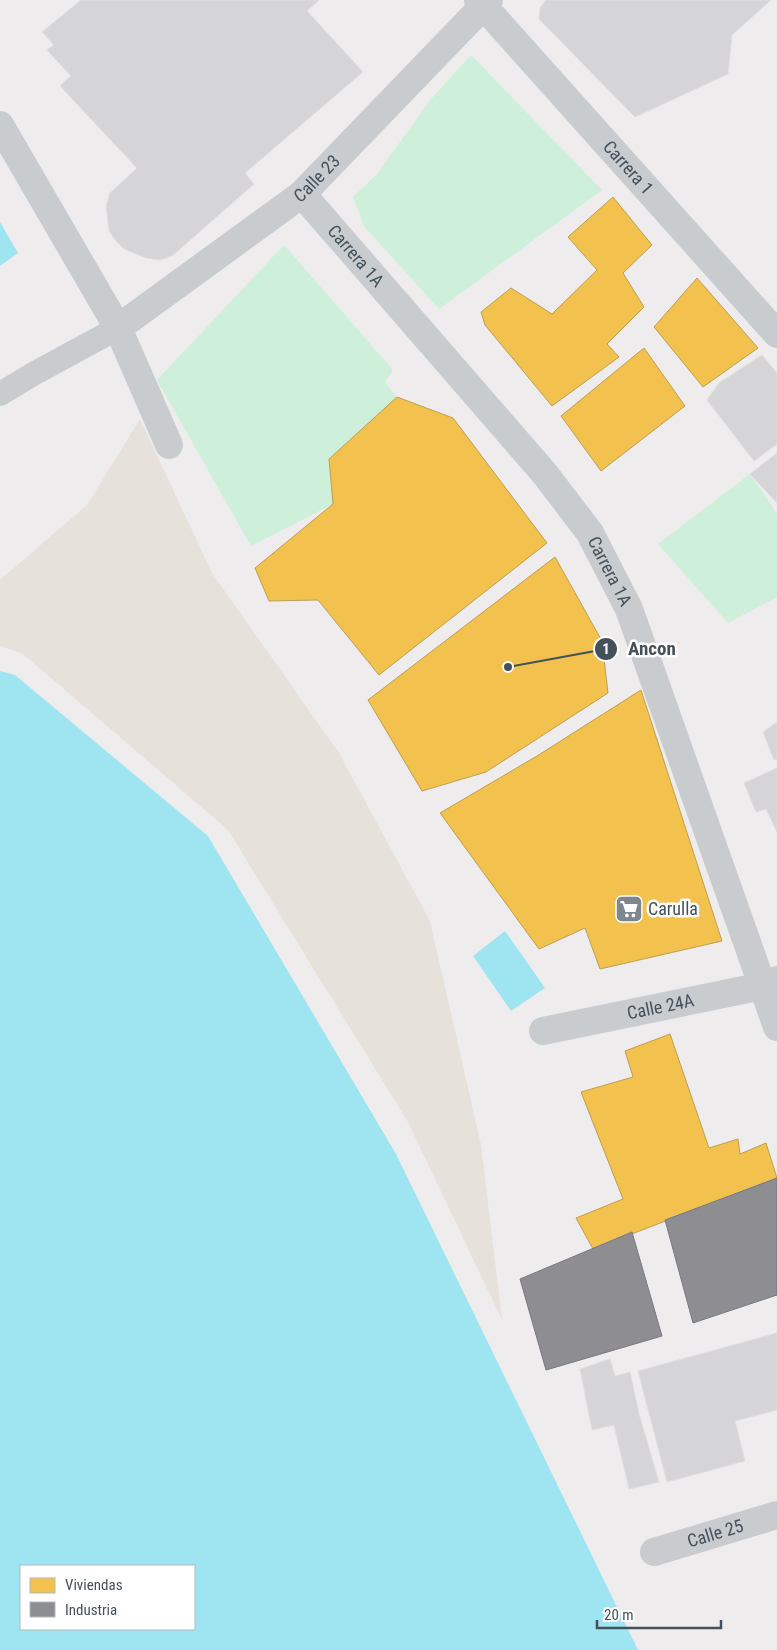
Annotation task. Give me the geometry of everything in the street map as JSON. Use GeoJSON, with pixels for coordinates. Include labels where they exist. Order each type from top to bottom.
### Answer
{"type":"FeatureCollection","features":[{"type":"Feature","properties":{"kind":"street","name":"Calle 23"},"geometry":{"type":"LineString","coordinates":[[118,328],[302,194],[484,2]]}},
{"type":"Feature","properties":{"kind":"street","name":"Carrera 1"},"geometry":{"type":"LineString","coordinates":[[484,2],[777,334]]}},
{"type":"Feature","properties":{"kind":"street"},"geometry":{"type":"LineString","coordinates":[[0,125],[118,328],[169,445]]}},
{"type":"Feature","properties":{"kind":"street","name":"Carrera 1A"},"geometry":{"type":"LineString","coordinates":[[302,194],[545,474],[590,533],[629,609],[770,983],[777,1027]]}},
{"type":"Feature","properties":{"kind":"street","name":"Calle 24A"},"geometry":{"type":"LineString","coordinates":[[543,1031],[770,983]]}},
{"type":"Feature","properties":{"kind":"street","name":"Calle 25"},"geometry":{"type":"LineString","coordinates":[[654,1552],[777,1515]]}},
{"type":"Feature","properties":{"kind":"lane"},"geometry":{"type":"LineString","coordinates":[[0,394],[118,328]]}},
{"type":"Feature","properties":{"kind":"green space"},"geometry":{"type":"Polygon","coordinates":[[[471,55],[602,190],[439,309],[364,226],[353,197],[377,174],[431,99],[471,55]]]}},
{"type":"Feature","properties":{"kind":"green space"},"geometry":{"type":"Polygon","coordinates":[[[284,245],[393,370],[385,382],[397,397],[333,504],[251,546],[157,380],[284,245]]]}},
{"type":"Feature","properties":{"kind":"green space"},"geometry":{"type":"Polygon","coordinates":[[[750,474],[777,514],[777,597],[728,623],[658,544],[750,474]]]}},
{"type":"Feature","properties":{"kind":"sand"},"geometry":{"type":"Polygon","coordinates":[[[140,419],[212,573],[339,753],[430,921],[481,1145],[502,1320],[408,1122],[228,830],[23,654],[0,646],[0,580],[87,505],[140,419]]]}},
{"type":"Feature","properties":{"kind":"water"},"geometry":{"type":"Polygon","coordinates":[[[0,222],[18,253],[0,266],[0,222]]]}},
{"type":"Feature","properties":{"kind":"water"},"geometry":{"type":"Polygon","coordinates":[[[0,671],[15,675],[208,836],[396,1154],[638,1650],[0,1650],[0,671]]]}},
{"type":"Feature","properties":{"kind":"water"},"geometry":{"type":"Polygon","coordinates":[[[505,931],[545,988],[511,1011],[473,956],[505,931]]]}},
{"type":"Feature","properties":{"kind":"building: Viviendas"},"geometry":{"type":"Polygon","coordinates":[[[613,197],[652,245],[623,273],[644,307],[607,344],[619,357],[552,406],[485,325],[481,312],[511,288],[552,314],[597,270],[568,237],[613,197]]]}},
{"type":"Feature","properties":{"kind":"building: Viviendas"},"geometry":{"type":"Polygon","coordinates":[[[697,278],[758,348],[703,387],[654,327],[697,278]]]}},
{"type":"Feature","properties":{"kind":"building: Viviendas"},"geometry":{"type":"Polygon","coordinates":[[[644,348],[685,406],[601,471],[561,416],[644,348]]]}},
{"type":"Feature","properties":{"kind":"building: Viviendas"},"geometry":{"type":"Polygon","coordinates":[[[397,397],[453,418],[547,543],[379,675],[318,600],[269,601],[255,568],[333,504],[329,459],[397,397]]]}},
{"type":"Feature","properties":{"kind":"building: Viviendas"},"geometry":{"type":"Polygon","coordinates":[[[555,557],[602,641],[608,693],[486,772],[422,791],[368,700],[555,557]]]}},
{"type":"Feature","properties":{"kind":"building: Viviendas"},"geometry":{"type":"Polygon","coordinates":[[[641,690],[722,941],[600,969],[585,928],[539,949],[440,813],[537,756],[641,690]]]}},
{"type":"Feature","properties":{"kind":"building: Viviendas"},"geometry":{"type":"Polygon","coordinates":[[[670,1034],[709,1148],[738,1139],[740,1154],[766,1143],[777,1178],[593,1249],[576,1218],[623,1199],[581,1092],[633,1077],[625,1051],[670,1034]]]}},
{"type":"Feature","properties":{"kind":"building: Industria"},"geometry":{"type":"Polygon","coordinates":[[[777,1178],[777,1295],[693,1323],[665,1220],[777,1178]]]}},
{"type":"Feature","properties":{"kind":"building: Industria"},"geometry":{"type":"Polygon","coordinates":[[[632,1232],[662,1336],[546,1370],[520,1279],[632,1232]]]}},
{"type":"Feature","properties":{"kind":"building: Otros"},"geometry":{"type":"Polygon","coordinates":[[[81,0],[319,0],[307,11],[363,72],[245,173],[254,184],[172,256],[160,260],[146,258],[124,249],[116,241],[109,231],[106,206],[110,193],[137,168],[60,86],[71,76],[47,50],[54,45],[42,32],[81,0]]]}},
{"type":"Feature","properties":{"kind":"building: Otros"},"geometry":{"type":"Polygon","coordinates":[[[546,0],[771,0],[732,35],[728,74],[635,117],[539,19],[540,8],[546,0]]]}},
{"type":"Feature","properties":{"kind":"building: Otros"},"geometry":{"type":"Polygon","coordinates":[[[762,355],[777,373],[777,444],[754,461],[707,400],[719,383],[762,355]]]}},
{"type":"Feature","properties":{"kind":"building: Otros"},"geometry":{"type":"Polygon","coordinates":[[[777,453],[777,503],[750,474],[777,453]]]}},
{"type":"Feature","properties":{"kind":"building: Otros"},"geometry":{"type":"Polygon","coordinates":[[[777,722],[777,759],[774,760],[763,732],[777,722]]]}},
{"type":"Feature","properties":{"kind":"building: Otros"},"geometry":{"type":"Polygon","coordinates":[[[777,768],[777,832],[766,809],[756,812],[744,783],[777,768]]]}},
{"type":"Feature","properties":{"kind":"building: Otros"},"geometry":{"type":"Polygon","coordinates":[[[777,1333],[777,1410],[735,1421],[745,1461],[667,1482],[638,1371],[777,1333]]]}},
{"type":"Feature","properties":{"kind":"building: Otros"},"geometry":{"type":"Polygon","coordinates":[[[610,1359],[615,1376],[630,1372],[639,1414],[659,1482],[629,1489],[614,1425],[592,1430],[580,1369],[610,1359]]]}},
{"type":"Feature","properties":{"kind":"place","name":"Ancon"},"geometry":{"type":"Point","coordinates":[508,667]}},
{"type":"Feature","properties":{"kind":"place","name":"Carulla"},"geometry":{"type":"Point","coordinates":[629,909]}}]}
